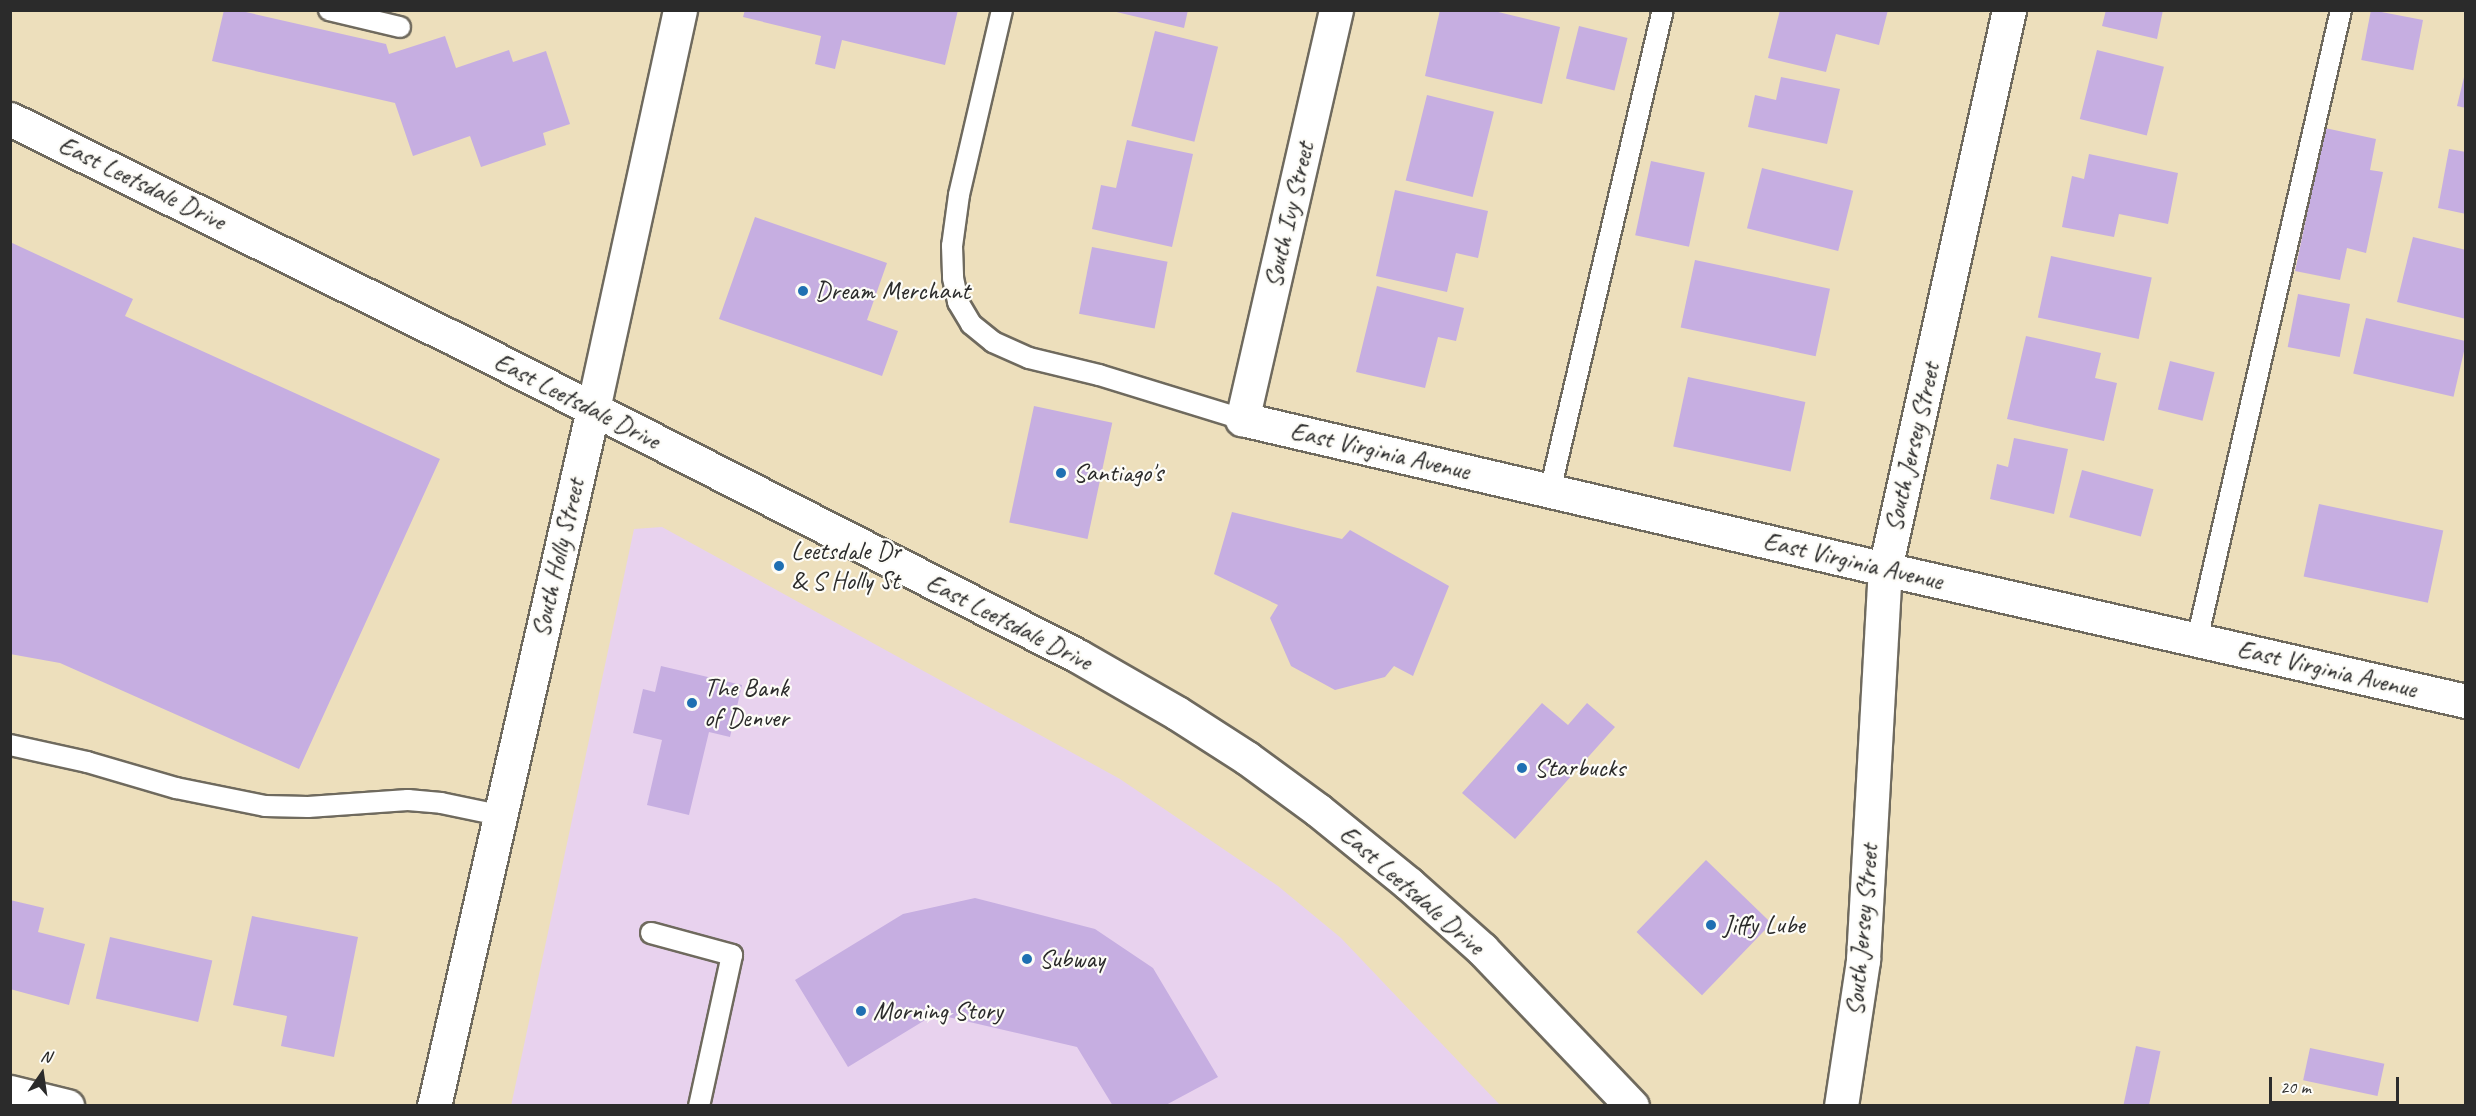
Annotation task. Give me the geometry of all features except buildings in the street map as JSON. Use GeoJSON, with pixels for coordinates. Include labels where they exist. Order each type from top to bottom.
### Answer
{"type":"FeatureCollection","features":[{"type":"Feature","properties":{"kind":"main road","name":"South Holly Street"},"geometry":{"type":"LineString","coordinates":[[434,1106],[593,409],[680,10]]}},
{"type":"Feature","properties":{"kind":"main road","name":"South Ivy Street"},"geometry":{"type":"LineString","coordinates":[[1242,419],[1336,10]]}},
{"type":"Feature","properties":{"kind":"main road","name":"South Jersey Street"},"geometry":{"type":"LineString","coordinates":[[1841,1106],[1863,960],[1885,569],[2009,10]]}},
{"type":"Feature","properties":{"kind":"main road","name":"East Leetsdale Drive"},"geometry":{"type":"LineString","coordinates":[[10,119],[260,241],[593,409],[1078,656],[1158,701],[1247,758],[1318,810],[1462,930],[1632,1106]]}},
{"type":"Feature","properties":{"kind":"main road","name":"East Virginia Avenue"},"geometry":{"type":"LineString","coordinates":[[1242,419],[1885,569],[2466,701]]}},
{"type":"Feature","properties":{"kind":"main road"},"geometry":{"type":"LineString","coordinates":[[10,1092],[68,1106]]}},
{"type":"Feature","properties":{"kind":"lane"},"geometry":{"type":"LineString","coordinates":[[330,10],[400,27]]}},
{"type":"Feature","properties":{"kind":"lane"},"geometry":{"type":"LineString","coordinates":[[1002,10],[959,195],[952,246],[953,278],[958,302],[971,324],[993,342],[1029,358],[1099,375],[1242,419]]}},
{"type":"Feature","properties":{"kind":"lane"},"geometry":{"type":"LineString","coordinates":[[1550,491],[1663,10]]}},
{"type":"Feature","properties":{"kind":"lane"},"geometry":{"type":"LineString","coordinates":[[2197,640],[2341,10]]}},
{"type":"Feature","properties":{"kind":"lane"},"geometry":{"type":"LineString","coordinates":[[10,745],[87,762],[176,788],[266,806],[308,807],[408,800],[441,803],[499,815]]}},
{"type":"Feature","properties":{"kind":"lane"},"geometry":{"type":"LineString","coordinates":[[651,933],[732,955],[699,1106]]}},
{"type":"Feature","properties":{"kind":"shaded area"},"geometry":{"type":"Polygon","coordinates":[[[662,527],[1120,779],[1278,886],[1341,938],[1500,1105],[511,1106],[634,529],[662,527]]]}},
{"type":"Feature","properties":{"kind":"place","name":"Dream Merchant"},"geometry":{"type":"Point","coordinates":[803,291]}},
{"type":"Feature","properties":{"kind":"place","name":"Santiago's"},"geometry":{"type":"Point","coordinates":[1061,473]}},
{"type":"Feature","properties":{"kind":"place","name":"Leetsdale Dr & S Holly St"},"geometry":{"type":"Point","coordinates":[779,566]}},
{"type":"Feature","properties":{"kind":"place","name":"The Bank of Denver"},"geometry":{"type":"Point","coordinates":[692,703]}},
{"type":"Feature","properties":{"kind":"place","name":"Starbucks"},"geometry":{"type":"Point","coordinates":[1522,768]}},
{"type":"Feature","properties":{"kind":"place","name":"Jiffy Lube"},"geometry":{"type":"Point","coordinates":[1711,925]}},
{"type":"Feature","properties":{"kind":"place","name":"Subway"},"geometry":{"type":"Point","coordinates":[1027,959]}},
{"type":"Feature","properties":{"kind":"place","name":"Morning Story"},"geometry":{"type":"Point","coordinates":[861,1011]}}]}
